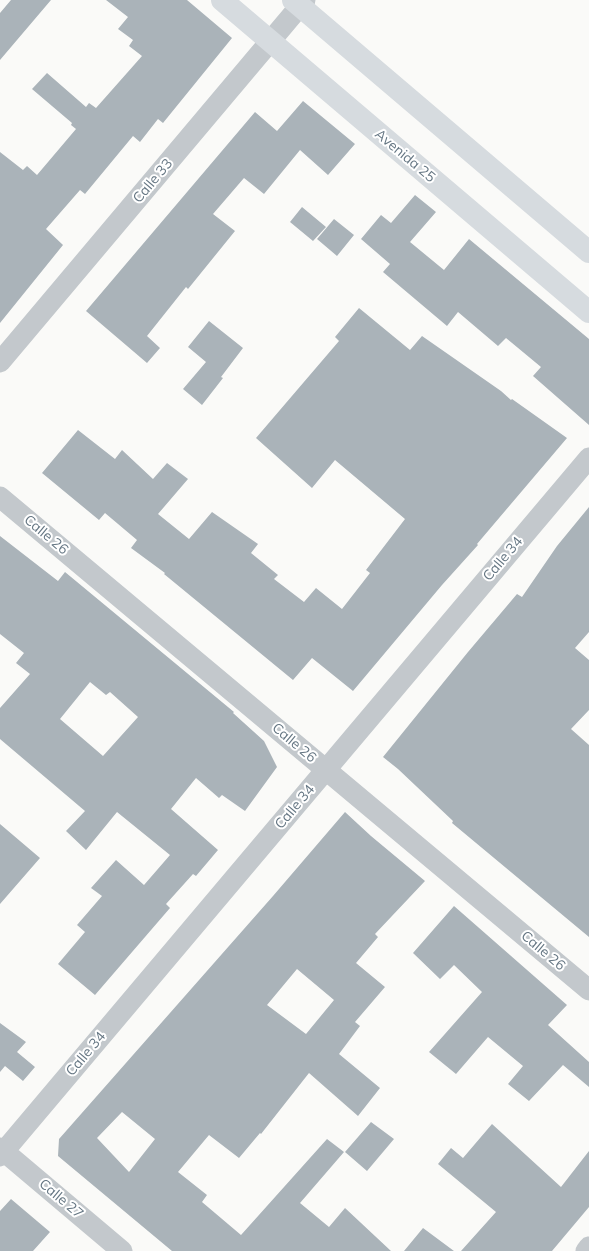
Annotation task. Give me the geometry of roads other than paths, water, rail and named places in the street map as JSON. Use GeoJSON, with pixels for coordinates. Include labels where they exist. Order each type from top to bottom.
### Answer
{"type":"FeatureCollection","features":[{"type":"Feature","properties":{"kind":"main road","name":"Avenida 25"},"geometry":{"type":"LineString","coordinates":[[222,0],[589,312]]}},
{"type":"Feature","properties":{"kind":"main road"},"geometry":{"type":"LineString","coordinates":[[299,2],[589,252]]}},
{"type":"Feature","properties":{"kind":"street","name":"Calle 33"},"geometry":{"type":"LineString","coordinates":[[0,362],[270,41],[299,2]]}},
{"type":"Feature","properties":{"kind":"street","name":"Calle 34"},"geometry":{"type":"LineString","coordinates":[[1,1152],[589,458]]}},
{"type":"Feature","properties":{"kind":"street","name":"Calle 26"},"geometry":{"type":"LineString","coordinates":[[0,497],[589,990]]}},
{"type":"Feature","properties":{"kind":"street","name":"Calle 27"},"geometry":{"type":"LineString","coordinates":[[1,1152],[122,1251]]}},
{"type":"Feature","properties":{"kind":"street"},"geometry":{"type":"LineString","coordinates":[[586,1251],[589,1247]]}}]}
